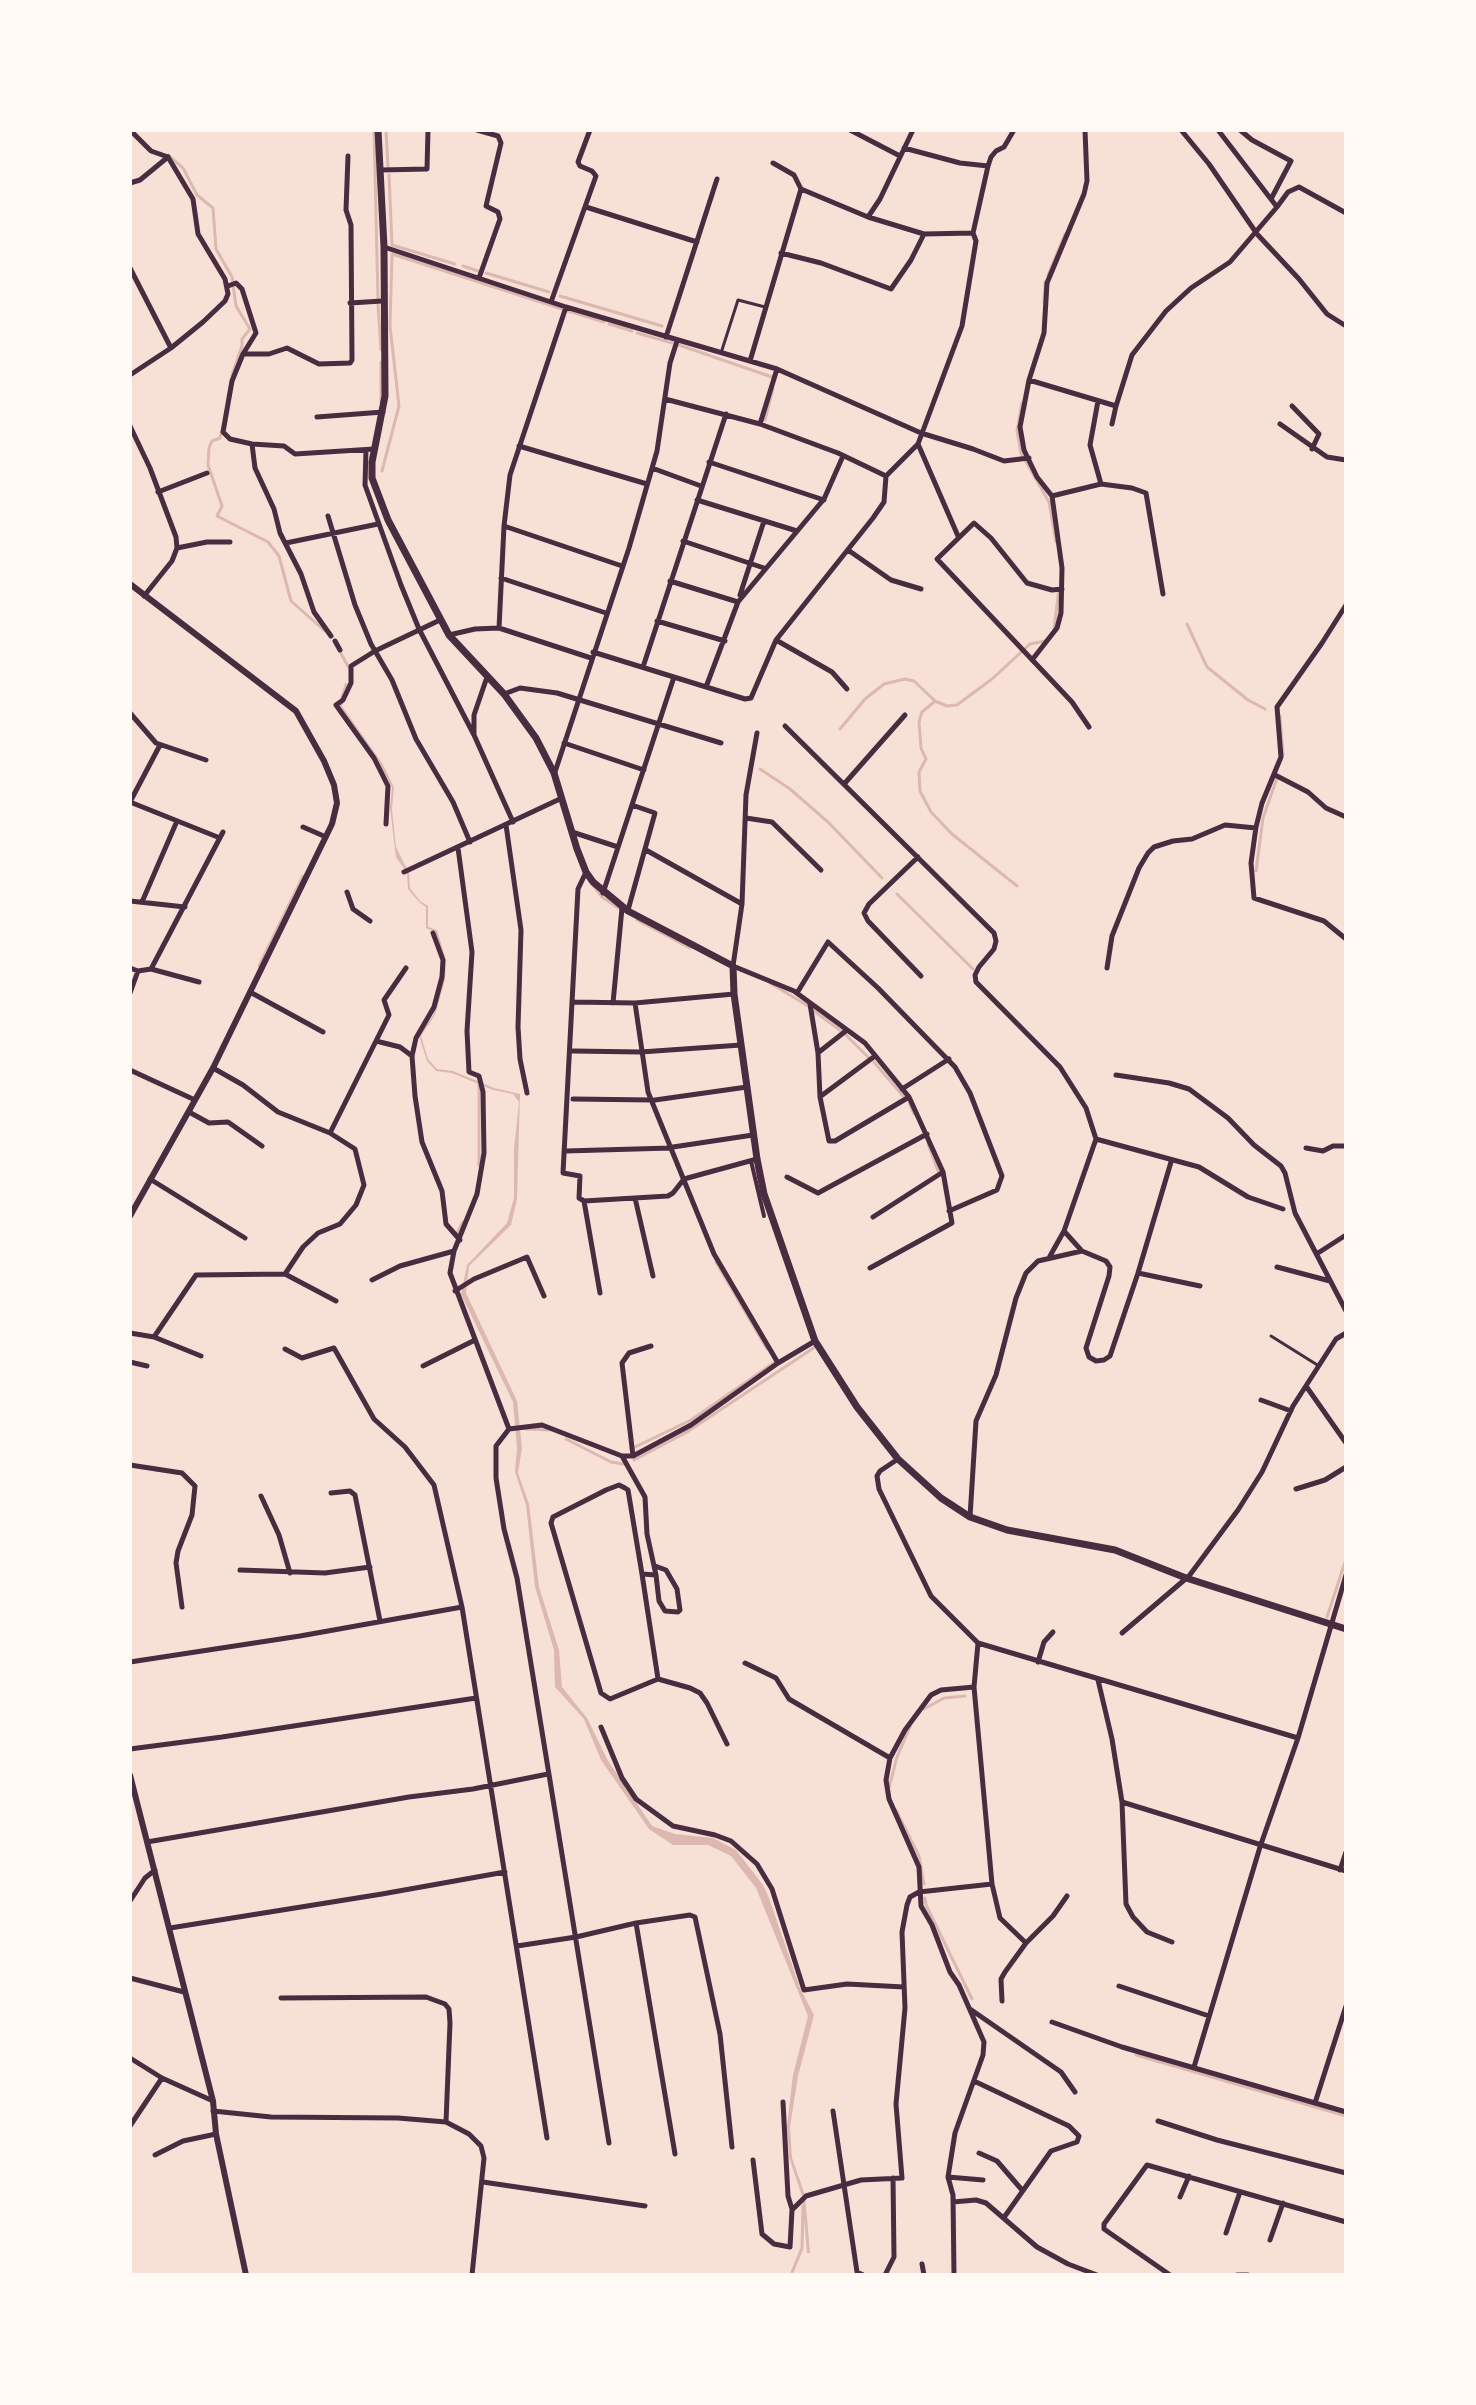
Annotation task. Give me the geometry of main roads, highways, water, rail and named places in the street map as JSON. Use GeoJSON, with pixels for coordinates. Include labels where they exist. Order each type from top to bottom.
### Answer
{"type":"FeatureCollection","features":[{"type":"Feature","properties":{"kind":"main road"},"geometry":{"type":"LineString","coordinates":[[378,130],[384,247],[384,412],[370,449],[371,474],[388,520],[449,635],[504,694],[536,738],[554,773],[586,872],[603,893],[625,910],[733,966],[734,994],[754,1135],[754,1160],[815,1341],[857,1407],[898,1459],[941,1498],[970,1517],[1007,1530],[1115,1550],[1186,1578],[1346,1629]]}},
{"type":"Feature","properties":{"kind":"waterway"},"geometry":{"type":"LineString","coordinates":[[374,130],[378,300]]}},
{"type":"Feature","properties":{"kind":"waterway"},"geometry":{"type":"LineString","coordinates":[[386,130],[388,168]]}},
{"type":"Feature","properties":{"kind":"waterway"},"geometry":{"type":"LineString","coordinates":[[168,155],[183,168],[197,195],[213,208],[216,249],[232,277],[236,306],[250,329],[242,339],[232,375]]}},
{"type":"Feature","properties":{"kind":"waterway"},"geometry":{"type":"LineString","coordinates":[[389,175],[392,245],[455,264]]}},
{"type":"Feature","properties":{"kind":"waterway"},"geometry":{"type":"LineString","coordinates":[[1048,275],[1065,234]]}},
{"type":"Feature","properties":{"kind":"waterway"},"geometry":{"type":"LineString","coordinates":[[382,471],[399,406],[390,326],[392,254],[562,309]]}},
{"type":"Feature","properties":{"kind":"waterway"},"geometry":{"type":"LineString","coordinates":[[463,266],[478,271]]}},
{"type":"Feature","properties":{"kind":"waterway"},"geometry":{"type":"LineString","coordinates":[[486,273],[549,292]]}},
{"type":"Feature","properties":{"kind":"waterway"},"geometry":{"type":"LineString","coordinates":[[1044,302],[1045,282]]}},
{"type":"Feature","properties":{"kind":"waterway"},"geometry":{"type":"LineString","coordinates":[[560,296],[662,326]]}},
{"type":"Feature","properties":{"kind":"waterway"},"geometry":{"type":"LineString","coordinates":[[378,305],[381,350]]}},
{"type":"Feature","properties":{"kind":"waterway"},"geometry":{"type":"LineString","coordinates":[[568,311],[604,322]]}},
{"type":"Feature","properties":{"kind":"waterway"},"geometry":{"type":"LineString","coordinates":[[609,324],[632,331]]}},
{"type":"Feature","properties":{"kind":"waterway"},"geometry":{"type":"LineString","coordinates":[[637,333],[672,343]]}},
{"type":"Feature","properties":{"kind":"waterway"},"geometry":{"type":"LineString","coordinates":[[679,345],[772,377]]}},
{"type":"Feature","properties":{"kind":"waterway"},"geometry":{"type":"LineString","coordinates":[[381,362],[381,402]]}},
{"type":"Feature","properties":{"kind":"waterway"},"geometry":{"type":"LineString","coordinates":[[765,420],[773,389]]}},
{"type":"Feature","properties":{"kind":"waterway"},"geometry":{"type":"LineString","coordinates":[[1022,403],[1017,431],[1021,453],[1049,502],[1056,542]]}},
{"type":"Feature","properties":{"kind":"waterway"},"geometry":{"type":"LineString","coordinates":[[222,430],[220,438],[212,441],[209,448],[208,465],[222,506],[217,516],[268,542],[279,556],[291,601],[325,631]]}},
{"type":"Feature","properties":{"kind":"waterway"},"geometry":{"type":"LineString","coordinates":[[1054,629],[1059,589]]}},
{"type":"Feature","properties":{"kind":"waterway"},"geometry":{"type":"LineString","coordinates":[[1187,624],[1207,667],[1248,700],[1265,709]]}},
{"type":"Feature","properties":{"kind":"waterway"},"geometry":{"type":"LineString","coordinates":[[840,729],[865,699],[884,684],[905,679],[914,681],[935,701],[947,706],[957,705],[992,679],[1030,644],[1045,641]]}},
{"type":"Feature","properties":{"kind":"waterway"},"geometry":{"type":"LineString","coordinates":[[339,650],[349,668]]}},
{"type":"Feature","properties":{"kind":"waterway"},"geometry":{"type":"LineString","coordinates":[[934,702],[922,712],[919,722],[921,748],[926,759],[919,772],[920,791],[931,812],[952,834],[1017,886]]}},
{"type":"Feature","properties":{"kind":"waterway"},"geometry":{"type":"LineString","coordinates":[[1280,716],[1283,755]]}},
{"type":"Feature","properties":{"kind":"waterway"},"geometry":{"type":"LineString","coordinates":[[760,769],[790,789],[828,822],[882,878]]}},
{"type":"Feature","properties":{"kind":"waterway"},"geometry":{"type":"LineString","coordinates":[[1256,871],[1263,818],[1277,778]]}},
{"type":"Feature","properties":{"kind":"waterway"},"geometry":{"type":"LineString","coordinates":[[259,966],[303,876]]}},
{"type":"Feature","properties":{"kind":"waterway"},"geometry":{"type":"LineString","coordinates":[[593,885],[602,897],[620,909]]}},
{"type":"Feature","properties":{"kind":"waterway"},"geometry":{"type":"LineString","coordinates":[[897,894],[973,969]]}},
{"type":"Feature","properties":{"kind":"waterway"},"geometry":{"type":"LineString","coordinates":[[637,920],[690,948]]}},
{"type":"Feature","properties":{"kind":"waterway"},"geometry":{"type":"LineString","coordinates":[[770,983],[808,1006]]}},
{"type":"Feature","properties":{"kind":"waterway"},"geometry":{"type":"LineString","coordinates":[[814,1011],[841,1031]]}},
{"type":"Feature","properties":{"kind":"waterway"},"geometry":{"type":"LineString","coordinates":[[846,1035],[868,1057]]}},
{"type":"Feature","properties":{"kind":"waterway"},"geometry":{"type":"LineString","coordinates":[[874,1062],[903,1096]]}},
{"type":"Feature","properties":{"kind":"waterway"},"geometry":{"type":"LineString","coordinates":[[479,1082],[479,1165]]}},
{"type":"Feature","properties":{"kind":"waterway"},"geometry":{"type":"LineString","coordinates":[[909,1103],[914,1114]]}},
{"type":"Feature","properties":{"kind":"waterway"},"geometry":{"type":"LineString","coordinates":[[928,1144],[938,1171]]}},
{"type":"Feature","properties":{"kind":"waterway"},"geometry":{"type":"LineString","coordinates":[[457,1233],[463,1222]]}},
{"type":"Feature","properties":{"kind":"waterway"},"geometry":{"type":"LineString","coordinates":[[716,1262],[767,1349]]}},
{"type":"Feature","properties":{"kind":"waterway"},"geometry":{"type":"LineString","coordinates":[[634,1460],[687,1432],[815,1347]]}},
{"type":"Feature","properties":{"kind":"waterway"},"geometry":{"type":"LineString","coordinates":[[635,1447],[691,1420],[775,1362]]}},
{"type":"Feature","properties":{"kind":"waterway"},"geometry":{"type":"LineString","coordinates":[[526,1429],[550,1430]]}},
{"type":"Feature","properties":{"kind":"waterway"},"geometry":{"type":"LineString","coordinates":[[566,1439],[611,1462],[623,1464]]}},
{"type":"Feature","properties":{"kind":"waterway"},"geometry":{"type":"LineString","coordinates":[[1327,1617],[1346,1559]]}},
{"type":"Feature","properties":{"kind":"waterway"},"geometry":{"type":"LineString","coordinates":[[924,1709],[944,1698],[965,1696]]}},
{"type":"Feature","properties":{"kind":"waterway"},"geometry":{"type":"LineString","coordinates":[[889,1788],[897,1757],[910,1727]]}},
{"type":"Feature","properties":{"kind":"waterway"},"geometry":{"type":"LineString","coordinates":[[896,1810],[919,1856],[924,1884]]}},
{"type":"Feature","properties":{"kind":"waterway"},"geometry":{"type":"LineString","coordinates":[[925,1898],[972,1999]]}},
{"type":"Feature","properties":{"kind":"waterway"},"geometry":{"type":"LineString","coordinates":[[1136,2055],[1346,2116]]}},
{"type":"Feature","properties":{"kind":"waterway"},"geometry":{"type":"LineString","coordinates":[[791,2275],[802,2248],[803,2206]]}}]}
